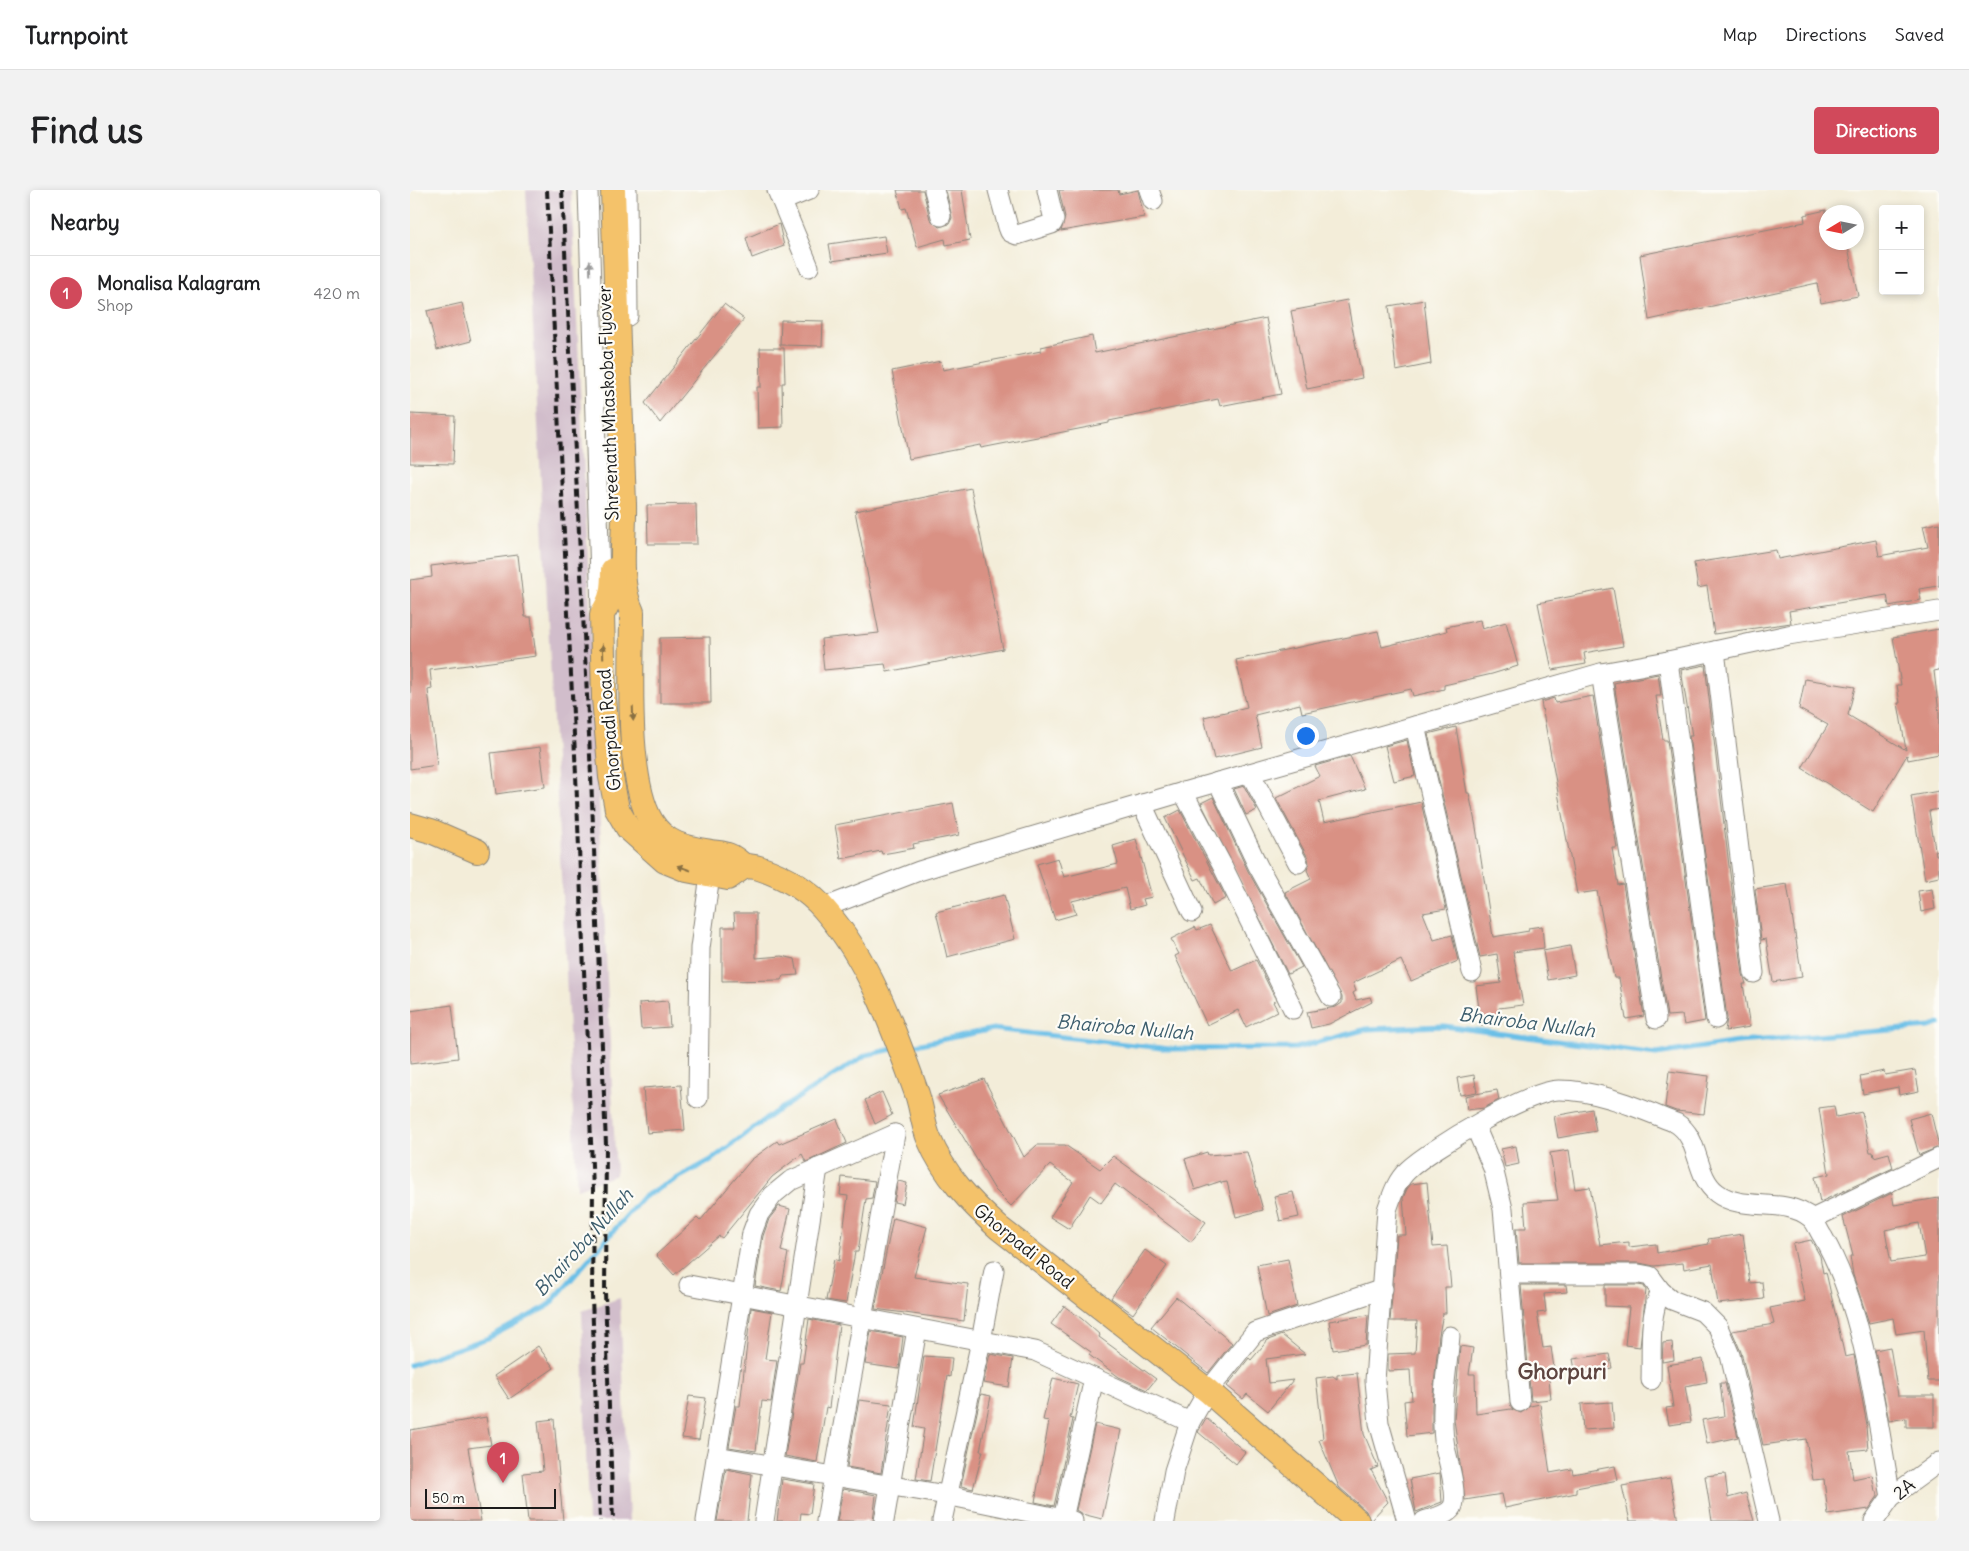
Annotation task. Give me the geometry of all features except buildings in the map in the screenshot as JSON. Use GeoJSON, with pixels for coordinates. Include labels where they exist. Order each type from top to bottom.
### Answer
{"type":"FeatureCollection","features":[{"type":"Feature","properties":{"kind":"main road","name":"Shreenath Mhaskoba Flyover"},"geometry":{"type":"LineString","coordinates":[[602,190],[619,586],[632,612]]}},
{"type":"Feature","properties":{"kind":"main road","name":"Shreenath Mhaskoba Flyover"},"geometry":{"type":"LineString","coordinates":[[602,614],[619,586],[624,499],[613,190]]}},
{"type":"Feature","properties":{"kind":"main road","name":"Ghorpadi Road"},"geometry":{"type":"LineString","coordinates":[[632,612],[634,738],[642,828],[665,860],[687,870],[728,878],[745,866]]}},
{"type":"Feature","properties":{"kind":"main road","name":"Ghorpadi Road"},"geometry":{"type":"LineString","coordinates":[[602,614],[604,698],[611,777],[617,809],[642,828],[681,847],[730,855],[745,866],[757,867],[784,879],[806,892],[823,908],[845,935],[882,1001],[917,1096],[929,1140],[945,1167],[970,1202],[999,1228],[1208,1390],[1358,1521]]}},
{"type":"Feature","properties":{"kind":"main road"},"geometry":{"type":"LineString","coordinates":[[410,825],[431,831],[477,851]]}},
{"type":"Feature","properties":{"kind":"street"},"geometry":{"type":"LineString","coordinates":[[588,190],[602,614]]}},
{"type":"Feature","properties":{"kind":"street"},"geometry":{"type":"LineString","coordinates":[[627,190],[632,612]]}},
{"type":"Feature","properties":{"kind":"street"},"geometry":{"type":"LineString","coordinates":[[809,267],[779,195],[810,190]]}},
{"type":"Feature","properties":{"kind":"street"},"geometry":{"type":"LineString","coordinates":[[934,190],[941,216]]}},
{"type":"Feature","properties":{"kind":"street"},"geometry":{"type":"LineString","coordinates":[[998,190],[1010,232],[1017,235],[1052,224],[1054,220],[1047,190]]}},
{"type":"Feature","properties":{"kind":"street"},"geometry":{"type":"LineString","coordinates":[[823,908],[919,871],[1183,792],[1601,673],[1668,662],[1788,635],[1939,611]]}},
{"type":"Feature","properties":{"kind":"street"},"geometry":{"type":"LineString","coordinates":[[1715,651],[1754,973]]}},
{"type":"Feature","properties":{"kind":"street"},"geometry":{"type":"LineString","coordinates":[[1668,662],[1716,1019]]}},
{"type":"Feature","properties":{"kind":"street"},"geometry":{"type":"LineString","coordinates":[[1601,673],[1656,1019]]}},
{"type":"Feature","properties":{"kind":"street"},"geometry":{"type":"LineString","coordinates":[[1415,726],[1472,972]]}},
{"type":"Feature","properties":{"kind":"street"},"geometry":{"type":"LineString","coordinates":[[1250,774],[1298,863]]}},
{"type":"Feature","properties":{"kind":"street"},"geometry":{"type":"LineString","coordinates":[[1218,782],[1258,866],[1331,998]]}},
{"type":"Feature","properties":{"kind":"street"},"geometry":{"type":"LineString","coordinates":[[1183,792],[1222,865],[1293,1009]]}},
{"type":"Feature","properties":{"kind":"street"},"geometry":{"type":"LineString","coordinates":[[1142,804],[1192,912]]}},
{"type":"Feature","properties":{"kind":"street"},"geometry":{"type":"LineString","coordinates":[[698,1098],[700,948],[710,875]]}},
{"type":"Feature","properties":{"kind":"street"},"geometry":{"type":"LineString","coordinates":[[1407,1521],[1379,1424],[1375,1381],[1383,1289],[1387,1210],[1394,1188],[1408,1170],[1475,1126],[1529,1097],[1557,1090],[1592,1094],[1653,1114],[1685,1128],[1703,1174],[1713,1190],[1726,1200],[1793,1208],[1812,1219],[1833,1256],[1851,1306],[1867,1368],[1891,1497]]}},
{"type":"Feature","properties":{"kind":"street"},"geometry":{"type":"LineString","coordinates":[[1475,1126],[1492,1168],[1503,1209],[1520,1402]]}},
{"type":"Feature","properties":{"kind":"street"},"geometry":{"type":"LineString","coordinates":[[706,1521],[752,1233],[759,1214],[773,1195],[790,1181],[895,1134],[826,1521]]}},
{"type":"Feature","properties":{"kind":"street"},"geometry":{"type":"LineString","coordinates":[[1812,1219],[1939,1158]]}},
{"type":"Feature","properties":{"kind":"street"},"geometry":{"type":"LineString","coordinates":[[764,1521],[818,1168]]}},
{"type":"Feature","properties":{"kind":"street"},"geometry":{"type":"LineString","coordinates":[[942,1521],[946,1495],[981,1341],[994,1270]]}},
{"type":"Feature","properties":{"kind":"street"},"geometry":{"type":"LineString","coordinates":[[1509,1274],[1639,1274],[1650,1276],[1661,1291],[1672,1300],[1703,1312],[1718,1327],[1730,1355],[1769,1521]]}},
{"type":"Feature","properties":{"kind":"street"},"geometry":{"type":"LineString","coordinates":[[689,1286],[1035,1351],[1190,1422]]}},
{"type":"Feature","properties":{"kind":"street"},"geometry":{"type":"LineString","coordinates":[[1165,1521],[1174,1471],[1190,1422],[1208,1390],[1255,1332],[1383,1289]]}},
{"type":"Feature","properties":{"kind":"street"},"geometry":{"type":"LineString","coordinates":[[1651,1380],[1652,1331],[1656,1302],[1661,1291]]}},
{"type":"Feature","properties":{"kind":"street"},"geometry":{"type":"LineString","coordinates":[[884,1521],[917,1329]]}},
{"type":"Feature","properties":{"kind":"street"},"geometry":{"type":"LineString","coordinates":[[1424,1521],[1445,1514],[1452,1507],[1454,1496],[1445,1444],[1443,1409],[1450,1336]]}},
{"type":"Feature","properties":{"kind":"street"},"geometry":{"type":"LineString","coordinates":[[716,1456],[946,1495],[1043,1518],[1068,1520],[1094,1378]]}},
{"type":"Feature","properties":{"kind":"street","name":"2A"},"geometry":{"type":"LineString","coordinates":[[1874,1521],[1891,1497],[1939,1462]]}},
{"type":"Feature","properties":{"kind":"shaded area"},"geometry":{"type":"Polygon","coordinates":[[[526,190],[571,190],[616,1175],[577,1189],[526,190]]]}},
{"type":"Feature","properties":{"kind":"shaded area"},"geometry":{"type":"Polygon","coordinates":[[[620,1298],[629,1521],[588,1521],[582,1311],[620,1298]]]}},
{"type":"Feature","properties":{"kind":"waterway","name":"Bhairoba Nullah"},"geometry":{"type":"LineString","coordinates":[[906,1047],[993,1029],[1170,1049],[1296,1048],[1367,1029],[1444,1026],[1656,1054],[1738,1042],[1930,1027],[1939,1024]]}},
{"type":"Feature","properties":{"kind":"waterway","name":"Bhairoba Nullah"},"geometry":{"type":"LineString","coordinates":[[410,1365],[488,1338],[548,1306],[643,1197],[711,1160],[774,1113],[866,1055],[893,1049]]}},
{"type":"Feature","properties":{"kind":"railway"},"geometry":{"type":"LineString","coordinates":[[547,190],[576,775],[593,1190],[592,1296],[600,1521]]}},
{"type":"Feature","properties":{"kind":"railway"},"geometry":{"type":"LineString","coordinates":[[562,190],[591,776],[606,1145],[605,1292],[613,1521]]}},
{"type":"Feature","properties":{"kind":"place","name":"Monalisa Kalagram"},"geometry":{"type":"Point","coordinates":[503,1483]}},
{"type":"Feature","properties":{"kind":"district","name":"Ghorpuri"},"geometry":{"type":"Point","coordinates":[1562,1371]}}]}
